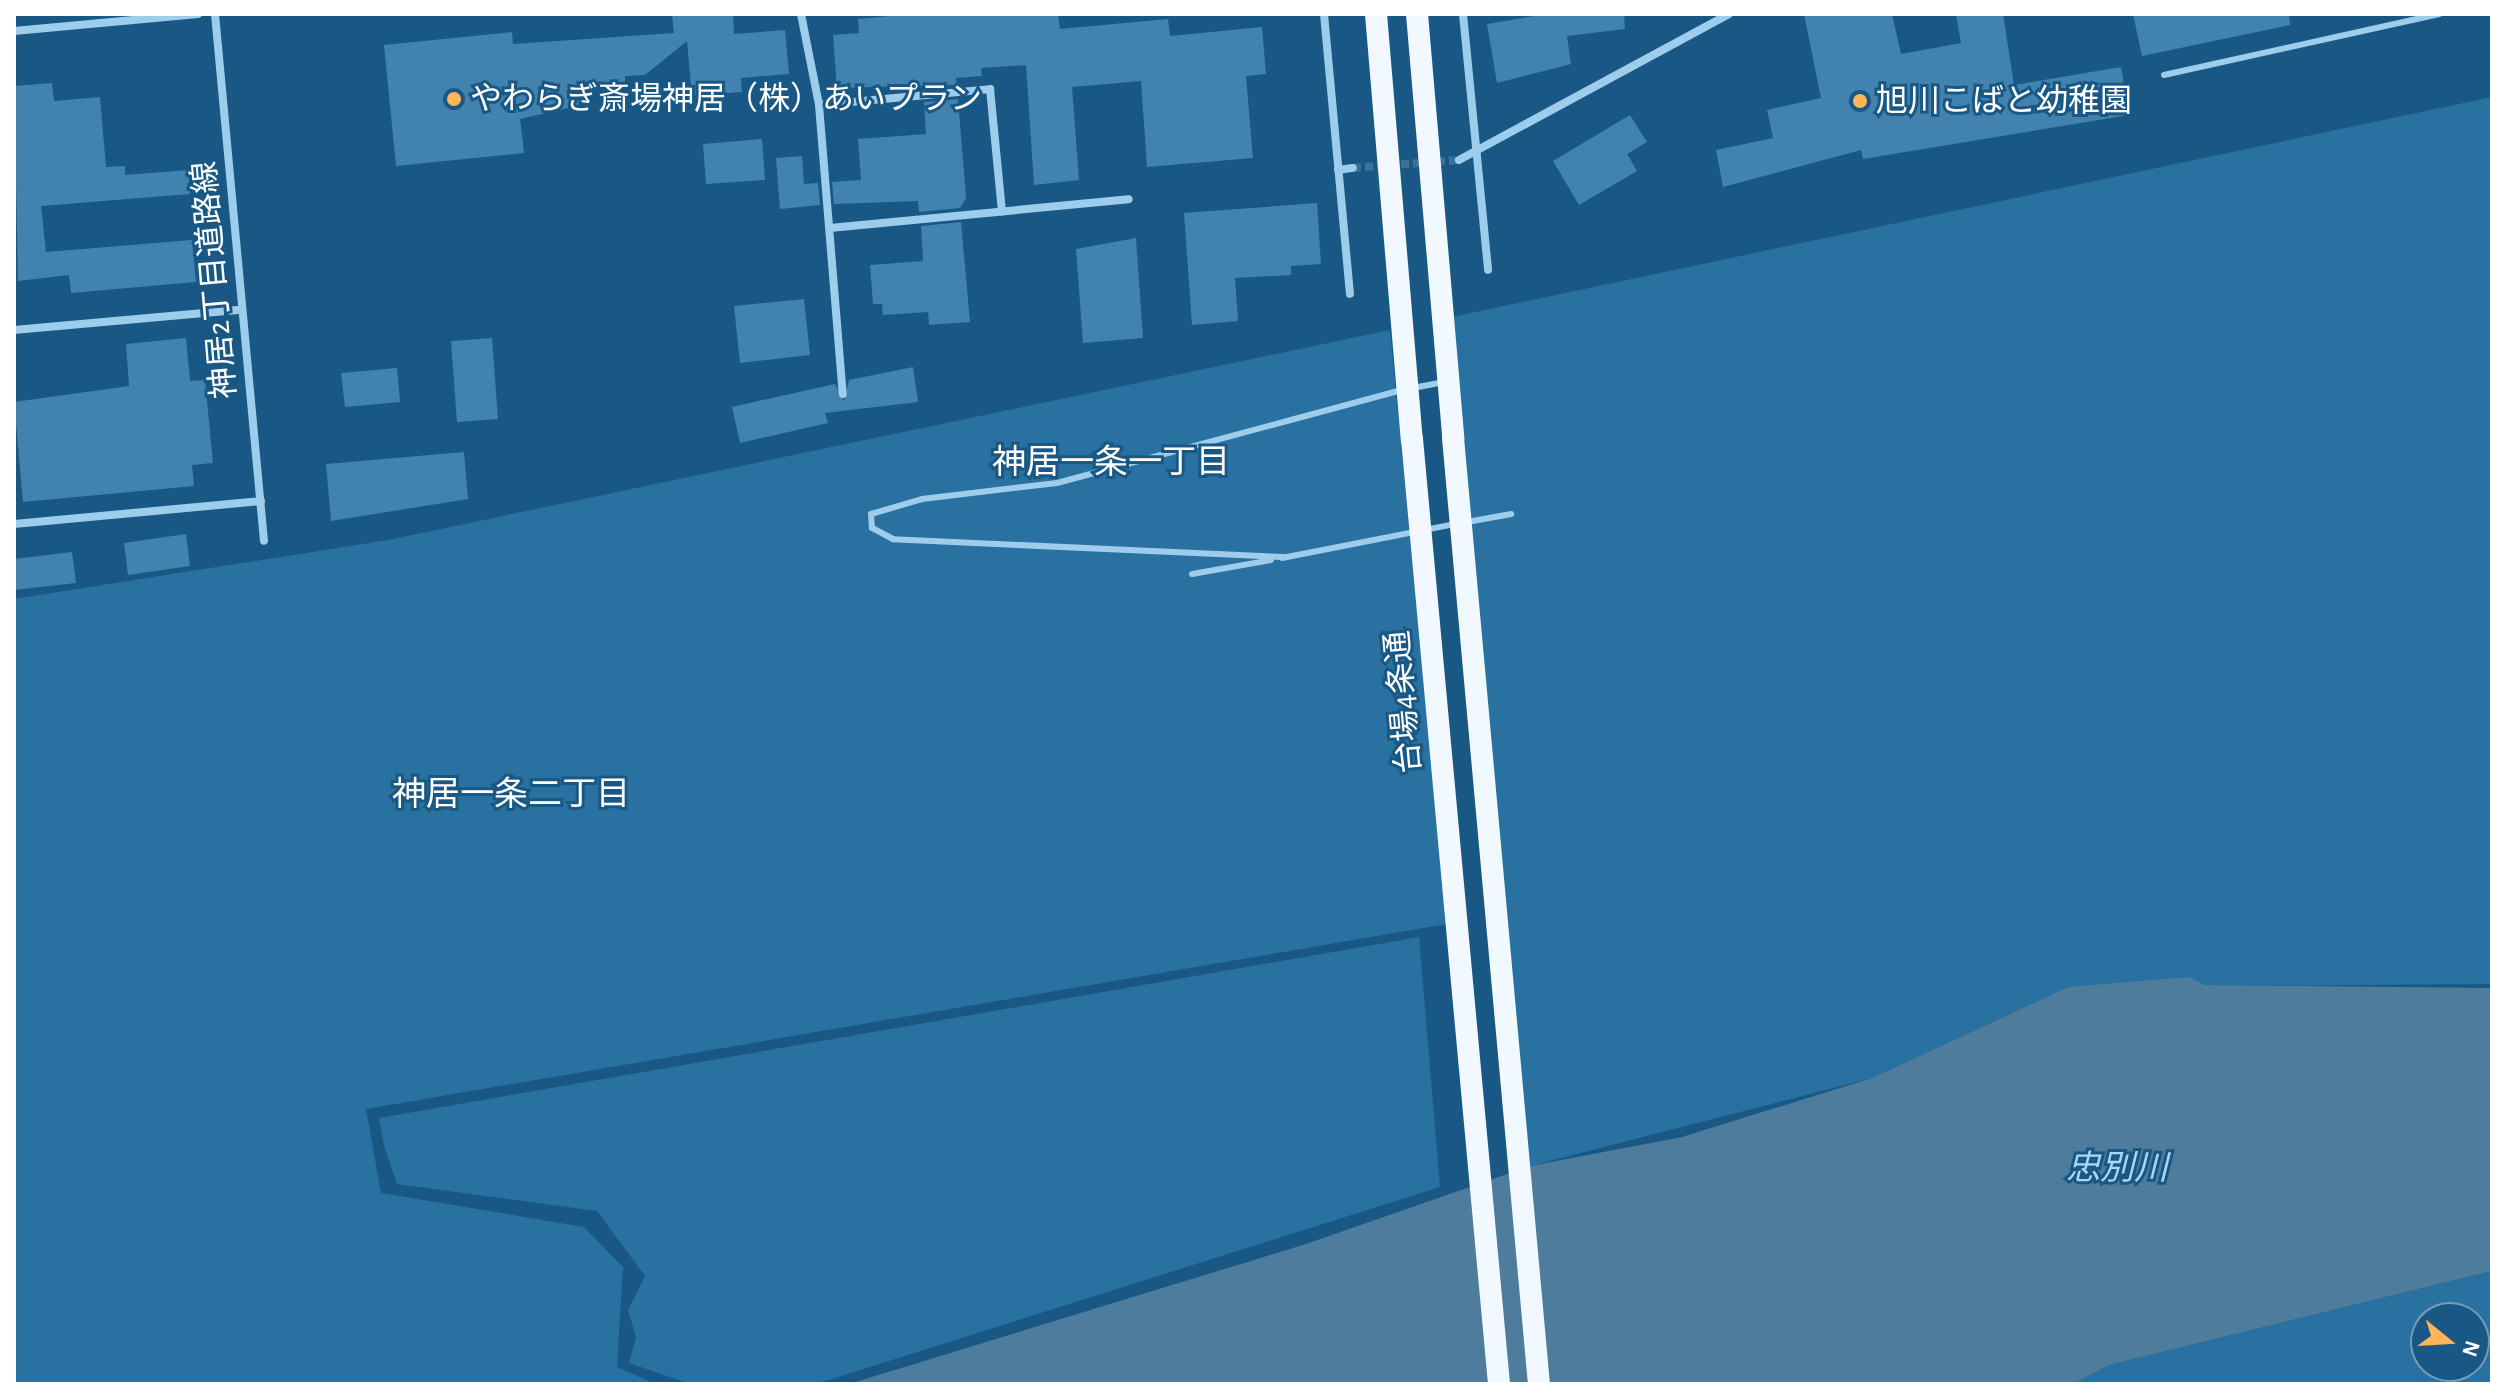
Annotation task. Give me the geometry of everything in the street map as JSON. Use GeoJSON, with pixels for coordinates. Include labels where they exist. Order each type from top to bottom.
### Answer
{"type":"FeatureCollection","features":[{"type":"Feature","properties":{"kind":"highway","name":"台場4条通"},"geometry":{"type":"LineString","coordinates":[[1376,14],[1499,1384]]}},
{"type":"Feature","properties":{"kind":"highway"},"geometry":{"type":"LineString","coordinates":[[1417,14],[1539,1384]]}},
{"type":"Feature","properties":{"kind":"street"},"geometry":{"type":"LineString","coordinates":[[14,31],[198,14]]}},
{"type":"Feature","properties":{"kind":"street","name":"神居2丁目道路線"},"geometry":{"type":"LineString","coordinates":[[215,14],[240,310],[264,541]]}},
{"type":"Feature","properties":{"kind":"street"},"geometry":{"type":"LineString","coordinates":[[801,14],[819,105],[843,394]]}},
{"type":"Feature","properties":{"kind":"street"},"geometry":{"type":"LineString","coordinates":[[1324,14],[1350,294]]}},
{"type":"Feature","properties":{"kind":"street"},"geometry":{"type":"LineString","coordinates":[[1463,14],[1488,270]]}},
{"type":"Feature","properties":{"kind":"street"},"geometry":{"type":"LineString","coordinates":[[1459,160],[1729,14]]}},
{"type":"Feature","properties":{"kind":"street"},"geometry":{"type":"LineString","coordinates":[[819,105],[990,89],[1002,211]]}},
{"type":"Feature","properties":{"kind":"street"},"geometry":{"type":"LineString","coordinates":[[1338,170],[1353,168]]}},
{"type":"Feature","properties":{"kind":"street"},"geometry":{"type":"LineString","coordinates":[[830,228],[1129,199]]}},
{"type":"Feature","properties":{"kind":"street"},"geometry":{"type":"LineString","coordinates":[[14,330],[240,310]]}},
{"type":"Feature","properties":{"kind":"street"},"geometry":{"type":"LineString","coordinates":[[14,524],[261,501]]}},
{"type":"Feature","properties":{"kind":"lane"},"geometry":{"type":"LineString","coordinates":[[2164,75],[2439,14]]}},
{"type":"Feature","properties":{"kind":"lane"},"geometry":{"type":"LineString","coordinates":[[1283,557],[893,539],[872,528],[871,514],[922,499],[1057,483],[1408,388],[1449,381]]}},
{"type":"Feature","properties":{"kind":"lane"},"geometry":{"type":"LineString","coordinates":[[1192,574],[1511,514]]}},
{"type":"Feature","properties":{"kind":"shaded area"},"geometry":{"type":"Polygon","coordinates":[[[2492,97],[2492,984],[2068,987],[1872,1078],[1530,1166],[1452,317],[2492,97]]]}},
{"type":"Feature","properties":{"kind":"shaded area"},"geometry":{"type":"Polygon","coordinates":[[[1390,330],[1447,924],[366,1109],[381,1193],[584,1227],[623,1267],[617,1367],[655,1384],[14,1384],[14,599],[388,540],[1390,330]]]}},
{"type":"Feature","properties":{"kind":"shaded area"},"geometry":{"type":"Polygon","coordinates":[[[1419,937],[1440,1187],[816,1384],[690,1384],[629,1363],[636,1337],[628,1310],[645,1276],[597,1211],[397,1184],[384,1146],[379,1118],[1419,937]]]}},
{"type":"Feature","properties":{"kind":"shaded area"},"geometry":{"type":"Polygon","coordinates":[[[2492,1271],[2492,1384],[2073,1384],[2109,1365],[2492,1271]]]}},
{"type":"Feature","properties":{"kind":"water","name":"忠別川"},"geometry":{"type":"Polygon","coordinates":[[[2189,977],[2204,985],[2492,988],[2492,1271],[2109,1365],[2073,1384],[849,1384],[1306,1244],[1530,1166],[1682,1137],[1872,1078],[2068,987],[2189,977]]]}},
{"type":"Feature","properties":{"kind":"building"},"geometry":{"type":"Polygon","coordinates":[[[733,14],[734,34],[785,30],[789,74],[741,78],[742,92],[692,96],[687,41],[645,75],[625,76],[625,88],[590,90],[591,103],[520,119],[524,153],[396,166],[384,45],[512,32],[513,44],[674,33],[672,15],[733,14]]]}},
{"type":"Feature","properties":{"kind":"building"},"geometry":{"type":"Polygon","coordinates":[[[910,14],[1058,14],[1060,29],[1168,19],[1170,36],[1262,27],[1266,74],[1246,76],[1253,158],[1147,167],[1141,81],[1072,87],[1079,180],[1034,185],[1026,65],[981,68],[982,76],[956,78],[957,85],[837,88],[833,35],[859,33],[858,19],[910,14]]]}},
{"type":"Feature","properties":{"kind":"building"},"geometry":{"type":"Polygon","coordinates":[[[1546,14],[1624,14],[1625,29],[1567,36],[1571,64],[1497,83],[1487,24],[1546,14]]]}},
{"type":"Feature","properties":{"kind":"building"},"geometry":{"type":"Polygon","coordinates":[[[1804,14],[1892,14],[1901,54],[1961,43],[1956,14],[2003,14],[2014,85],[2121,67],[2129,115],[1863,159],[1861,150],[1723,187],[1716,150],[1773,138],[1767,110],[1821,98],[1804,14]]]}},
{"type":"Feature","properties":{"kind":"building"},"geometry":{"type":"Polygon","coordinates":[[[2133,14],[2289,14],[2290,25],[2142,56],[2133,14]]]}},
{"type":"Feature","properties":{"kind":"building"},"geometry":{"type":"Polygon","coordinates":[[[52,83],[54,101],[100,97],[106,167],[125,166],[125,175],[188,170],[190,194],[41,206],[46,252],[192,240],[196,282],[71,293],[69,275],[18,281],[14,86],[52,83]]]}},
{"type":"Feature","properties":{"kind":"building"},"geometry":{"type":"Polygon","coordinates":[[[958,99],[966,198],[960,208],[919,212],[918,201],[834,204],[832,182],[861,180],[858,139],[926,134],[924,102],[958,99]]]}},
{"type":"Feature","properties":{"kind":"building"},"geometry":{"type":"Polygon","coordinates":[[[1630,115],[1647,142],[1627,154],[1637,171],[1579,205],[1553,161],[1630,115]]]}},
{"type":"Feature","properties":{"kind":"building"},"geometry":{"type":"Polygon","coordinates":[[[762,139],[765,180],[706,184],[703,144],[762,139]]]}},
{"type":"Feature","properties":{"kind":"building"},"geometry":{"type":"Polygon","coordinates":[[[802,156],[804,184],[818,183],[820,205],[780,209],[776,158],[802,156]]]}},
{"type":"Feature","properties":{"kind":"building"},"geometry":{"type":"Polygon","coordinates":[[[1317,203],[1321,264],[1291,266],[1291,275],[1235,278],[1238,321],[1192,325],[1184,213],[1317,203]]]}},
{"type":"Feature","properties":{"kind":"building"},"geometry":{"type":"Polygon","coordinates":[[[961,222],[970,322],[929,325],[928,312],[883,315],[882,304],[873,304],[870,265],[923,261],[921,226],[961,222]]]}},
{"type":"Feature","properties":{"kind":"building"},"geometry":{"type":"Polygon","coordinates":[[[1136,238],[1143,338],[1083,343],[1076,249],[1136,238]]]}},
{"type":"Feature","properties":{"kind":"building"},"geometry":{"type":"Polygon","coordinates":[[[804,299],[810,355],[740,363],[734,306],[804,299]]]}},
{"type":"Feature","properties":{"kind":"building"},"geometry":{"type":"Polygon","coordinates":[[[186,338],[190,381],[205,380],[213,463],[192,465],[194,486],[23,502],[14,402],[129,386],[126,344],[186,338]]]}},
{"type":"Feature","properties":{"kind":"building"},"geometry":{"type":"Polygon","coordinates":[[[492,338],[498,419],[457,422],[451,341],[492,338]]]}},
{"type":"Feature","properties":{"kind":"building"},"geometry":{"type":"Polygon","coordinates":[[[913,367],[918,402],[825,413],[828,423],[740,443],[732,407],[835,384],[844,401],[849,380],[913,367]]]}},
{"type":"Feature","properties":{"kind":"building"},"geometry":{"type":"Polygon","coordinates":[[[397,368],[400,402],[345,407],[341,373],[397,368]]]}},
{"type":"Feature","properties":{"kind":"building"},"geometry":{"type":"Polygon","coordinates":[[[464,452],[468,499],[331,521],[326,464],[464,452]]]}},
{"type":"Feature","properties":{"kind":"building"},"geometry":{"type":"Polygon","coordinates":[[[186,534],[190,566],[128,575],[124,543],[186,534]]]}},
{"type":"Feature","properties":{"kind":"building"},"geometry":{"type":"Polygon","coordinates":[[[72,552],[76,583],[14,590],[14,559],[72,552]]]}},
{"type":"Feature","properties":{"kind":"tunnel"},"geometry":{"type":"LineString","coordinates":[[1353,168],[1459,160]]}},
{"type":"Feature","properties":{"kind":"place","name":"やわらぎ斎場神居（株）あいプラン"},"geometry":{"type":"Point","coordinates":[454,99]}},
{"type":"Feature","properties":{"kind":"place","name":"旭川こばと幼稚園"},"geometry":{"type":"Point","coordinates":[1860,101]}},
{"type":"Feature","properties":{"kind":"district","name":"神居一条一丁目"},"geometry":{"type":"Point","coordinates":[1111,464]}},
{"type":"Feature","properties":{"kind":"district","name":"神居一条二丁目"},"geometry":{"type":"Point","coordinates":[511,796]}}]}
